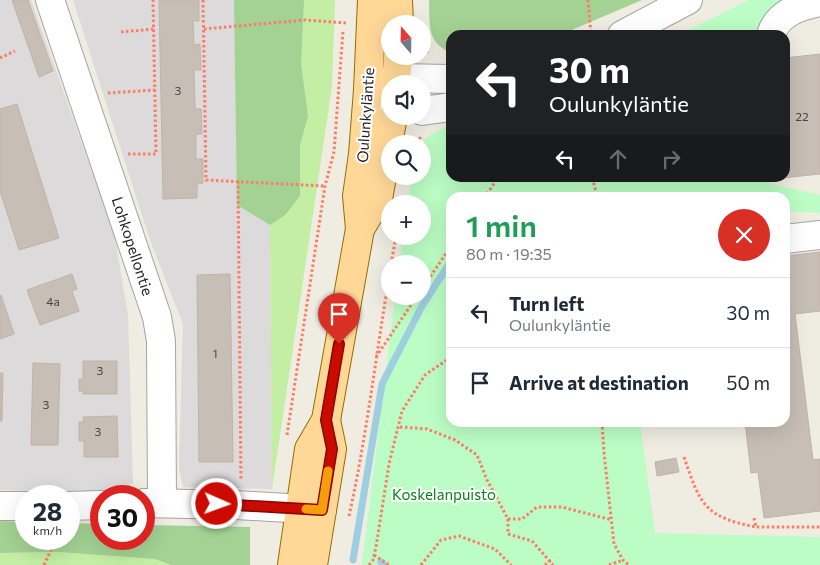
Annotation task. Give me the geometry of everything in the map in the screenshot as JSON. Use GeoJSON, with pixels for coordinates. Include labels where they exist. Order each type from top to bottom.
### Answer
{"type":"FeatureCollection","features":[{"type":"Feature","properties":{"kind":"main road","name":"Oulunkyläntie"},"geometry":{"type":"LineString","coordinates":[[292,565],[332,449],[326,420],[360,229],[357,196],[363,154],[368,90],[372,0]]}},
{"type":"Feature","properties":{"kind":"main road"},"geometry":{"type":"LineString","coordinates":[[398,0],[399,15]]}},
{"type":"Feature","properties":{"kind":"main road","name":"Oulunkyläntie"},"geometry":{"type":"LineString","coordinates":[[360,229],[378,199],[391,125]]}},
{"type":"Feature","properties":{"kind":"main road","name":"Oulunkyläntie"},"geometry":{"type":"LineString","coordinates":[[311,509],[313,565]]}},
{"type":"Feature","properties":{"kind":"street","name":"Lohkopellontie"},"geometry":{"type":"LineString","coordinates":[[50,0],[157,317],[161,341],[154,485]]}},
{"type":"Feature","properties":{"kind":"street"},"geometry":{"type":"LineString","coordinates":[[631,30],[688,0]]}},
{"type":"Feature","properties":{"kind":"street"},"geometry":{"type":"LineString","coordinates":[[772,30],[774,24],[782,16],[820,2]]}},
{"type":"Feature","properties":{"kind":"street"},"geometry":{"type":"LineString","coordinates":[[381,101],[368,90],[397,73],[446,78]]}},
{"type":"Feature","properties":{"kind":"street"},"geometry":{"type":"LineString","coordinates":[[431,110],[446,108]]}},
{"type":"Feature","properties":{"kind":"street"},"geometry":{"type":"LineString","coordinates":[[790,238],[820,235]]}},
{"type":"Feature","properties":{"kind":"street"},"geometry":{"type":"LineString","coordinates":[[155,503],[311,509]]}},
{"type":"Feature","properties":{"kind":"street"},"geometry":{"type":"LineString","coordinates":[[0,506],[15,506]]}},
{"type":"Feature","properties":{"kind":"path"},"geometry":{"type":"LineString","coordinates":[[127,154],[156,154],[153,0]]}},
{"type":"Feature","properties":{"kind":"path"},"geometry":{"type":"LineString","coordinates":[[203,0],[206,180],[325,186]]}},
{"type":"Feature","properties":{"kind":"path"},"geometry":{"type":"LineString","coordinates":[[588,0],[591,30]]}},
{"type":"Feature","properties":{"kind":"path"},"geometry":{"type":"LineString","coordinates":[[285,444],[325,186],[334,152],[344,15]]}},
{"type":"Feature","properties":{"kind":"path"},"geometry":{"type":"LineString","coordinates":[[204,29],[305,20],[344,22]]}},
{"type":"Feature","properties":{"kind":"path"},"geometry":{"type":"LineString","coordinates":[[121,32],[154,29]]}},
{"type":"Feature","properties":{"kind":"path"},"geometry":{"type":"LineString","coordinates":[[0,58],[15,51]]}},
{"type":"Feature","properties":{"kind":"path"},"geometry":{"type":"LineString","coordinates":[[107,93],[155,90]]}},
{"type":"Feature","properties":{"kind":"path"},"geometry":{"type":"LineString","coordinates":[[238,181],[241,491]]}},
{"type":"Feature","properties":{"kind":"path"},"geometry":{"type":"LineString","coordinates":[[431,276],[446,253]]}},
{"type":"Feature","properties":{"kind":"path"},"geometry":{"type":"LineString","coordinates":[[348,517],[359,470],[384,305]]}},
{"type":"Feature","properties":{"kind":"path"},"geometry":{"type":"LineString","coordinates":[[375,360],[412,305]]}},
{"type":"Feature","properties":{"kind":"path"},"geometry":{"type":"LineString","coordinates":[[369,565],[374,555],[389,464],[400,427],[402,411],[425,375],[446,360]]}},
{"type":"Feature","properties":{"kind":"path"},"geometry":{"type":"LineString","coordinates":[[400,427],[427,429],[455,440],[477,455],[490,487],[508,519],[508,534],[532,541],[551,560],[553,565]]}},
{"type":"Feature","properties":{"kind":"path"},"geometry":{"type":"LineString","coordinates":[[602,427],[614,544],[623,560],[630,565]]}},
{"type":"Feature","properties":{"kind":"path"},"geometry":{"type":"LineString","coordinates":[[684,457],[697,495],[714,513],[730,522],[756,527],[820,527]]}},
{"type":"Feature","properties":{"kind":"path"},"geometry":{"type":"LineString","coordinates":[[508,519],[522,519],[537,507],[562,507],[612,520]]}},
{"type":"Feature","properties":{"kind":"path"},"geometry":{"type":"LineString","coordinates":[[754,518],[756,527]]}},
{"type":"Feature","properties":{"kind":"path"},"geometry":{"type":"LineString","coordinates":[[421,565],[441,540],[459,536],[495,549],[511,565]]}},
{"type":"Feature","properties":{"kind":"path"},"geometry":{"type":"LineString","coordinates":[[44,565],[51,550]]}},
{"type":"Feature","properties":{"kind":"path"},"geometry":{"type":"LineString","coordinates":[[374,555],[390,565]]}},
{"type":"Feature","properties":{"kind":"path"},"geometry":{"type":"LineString","coordinates":[[544,565],[551,560]]}},
{"type":"Feature","properties":{"kind":"path"},"geometry":{"type":"LineString","coordinates":[[609,565],[623,560]]}},
{"type":"Feature","properties":{"kind":"path"},"geometry":{"type":"LineString","coordinates":[[619,565],[623,560]]}},
{"type":"Feature","properties":{"kind":"shaded area"},"geometry":{"type":"Polygon","coordinates":[[[0,0],[31,0],[114,234],[128,314],[133,483],[129,485],[90,485],[90,492],[80,492],[80,485],[15,485],[15,490],[0,490],[0,0]]]}},
{"type":"Feature","properties":{"kind":"shaded area"},"geometry":{"type":"Polygon","coordinates":[[[73,0],[234,0],[237,205],[270,225],[272,489],[183,487],[179,468],[183,324],[150,240],[73,0]]]}},
{"type":"Feature","properties":{"kind":"green space"},"geometry":{"type":"Polygon","coordinates":[[[234,0],[335,0],[332,87],[272,489],[270,225],[237,205],[234,0]]]}},
{"type":"Feature","properties":{"kind":"green space"},"geometry":{"type":"Polygon","coordinates":[[[234,0],[304,0],[301,64],[308,116],[300,145],[300,196],[285,215],[270,225],[237,205],[234,0]]]}},
{"type":"Feature","properties":{"kind":"green space"},"geometry":{"type":"Polygon","coordinates":[[[429,0],[642,0],[572,30],[446,30],[446,50],[433,38],[429,0]]]}},
{"type":"Feature","properties":{"kind":"green space"},"geometry":{"type":"Polygon","coordinates":[[[749,0],[793,0],[767,30],[688,30],[749,0]]]}},
{"type":"Feature","properties":{"kind":"green space","name":"Koskelanpuisto"},"geometry":{"type":"Polygon","coordinates":[[[446,128],[446,182],[769,182],[820,195],[820,213],[790,211],[790,192],[446,192],[446,427],[641,427],[655,533],[820,537],[820,565],[362,565],[394,305],[431,305],[431,255],[400,255],[402,245],[431,245],[431,195],[409,195],[411,185],[431,185],[431,135],[446,128]]]}},
{"type":"Feature","properties":{"kind":"green space"},"geometry":{"type":"Polygon","coordinates":[[[0,521],[15,522],[15,550],[80,550],[80,523],[90,524],[90,550],[155,550],[155,525],[250,527],[250,565],[171,565],[155,559],[57,552],[0,553],[0,521]]]}},
{"type":"Feature","properties":{"kind":"green space"},"geometry":{"type":"Polygon","coordinates":[[[57,552],[155,559],[171,565],[0,565],[0,553],[57,552]]]}},
{"type":"Feature","properties":{"kind":"building"},"geometry":{"type":"Polygon","coordinates":[[[12,0],[28,0],[53,71],[39,77],[12,0]]]}},
{"type":"Feature","properties":{"kind":"building"},"geometry":{"type":"Polygon","coordinates":[[[159,0],[199,0],[199,21],[193,21],[194,45],[200,44],[201,70],[194,70],[195,109],[201,109],[202,134],[196,134],[196,159],[203,159],[203,183],[197,184],[197,198],[163,199],[159,0]]]}},
{"type":"Feature","properties":{"kind":"building"},"geometry":{"type":"Polygon","coordinates":[[[820,54],[820,174],[790,177],[790,57],[820,54]]]}},
{"type":"Feature","properties":{"kind":"building"},"geometry":{"type":"Polygon","coordinates":[[[17,104],[59,238],[19,250],[0,191],[0,109],[17,104]]]}},
{"type":"Feature","properties":{"kind":"building"},"geometry":{"type":"Polygon","coordinates":[[[820,252],[820,311],[795,314],[813,460],[820,459],[820,511],[764,518],[758,472],[751,473],[746,427],[790,427],[790,255],[820,252]]]}},
{"type":"Feature","properties":{"kind":"building"},"geometry":{"type":"Polygon","coordinates":[[[72,274],[77,289],[72,291],[79,311],[40,325],[27,290],[72,274]]]}},
{"type":"Feature","properties":{"kind":"building"},"geometry":{"type":"Polygon","coordinates":[[[230,274],[233,462],[199,462],[197,275],[230,274]]]}},
{"type":"Feature","properties":{"kind":"building"},"geometry":{"type":"Polygon","coordinates":[[[0,296],[14,334],[0,339],[0,296]]]}},
{"type":"Feature","properties":{"kind":"building"},"geometry":{"type":"Polygon","coordinates":[[[83,361],[117,361],[117,394],[83,394],[83,391],[79,391],[79,379],[83,379],[83,361]]]}},
{"type":"Feature","properties":{"kind":"building"},"geometry":{"type":"Polygon","coordinates":[[[33,363],[60,364],[58,445],[31,445],[33,363]]]}},
{"type":"Feature","properties":{"kind":"building"},"geometry":{"type":"Polygon","coordinates":[[[0,373],[3,373],[2,421],[0,421],[0,373]]]}},
{"type":"Feature","properties":{"kind":"building"},"geometry":{"type":"Polygon","coordinates":[[[117,416],[118,457],[84,457],[84,441],[79,441],[79,422],[84,422],[83,417],[117,416]]]}},
{"type":"Feature","properties":{"kind":"building"},"geometry":{"type":"Polygon","coordinates":[[[676,458],[679,472],[657,476],[655,462],[676,458]]]}},
{"type":"Feature","properties":{"kind":"waterway"},"geometry":{"type":"LineString","coordinates":[[353,560],[382,384],[422,306],[446,269]]}},
{"type":"Feature","properties":{"kind":"waterway"},"geometry":{"type":"LineString","coordinates":[[381,562],[384,565]]}},
{"type":"Feature","properties":{"kind":"slow traffic"},"geometry":{"type":"LineString","coordinates":[[306,509],[322,510],[328,471]]}},
{"type":"Feature","properties":{"kind":"route"},"geometry":{"type":"LineString","coordinates":[[217,504],[322,510],[332,449],[326,420],[339,344]]}}]}
